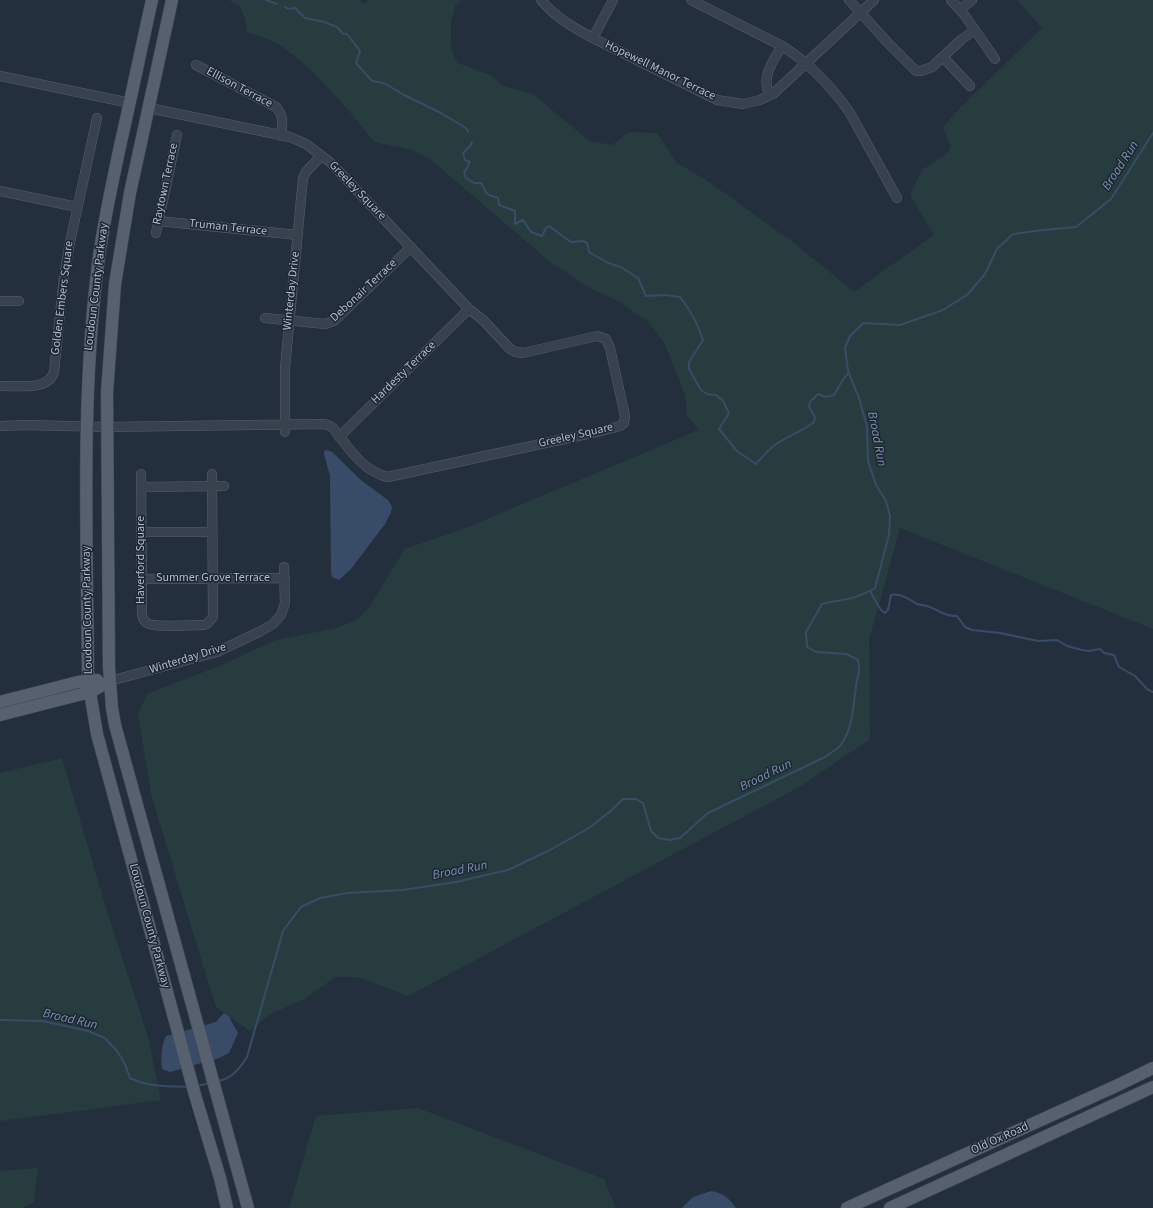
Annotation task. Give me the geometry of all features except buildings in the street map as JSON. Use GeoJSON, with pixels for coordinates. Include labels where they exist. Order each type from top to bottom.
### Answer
{"type":"FeatureCollection","features":[{"type":"Feature","properties":{"kind":"main road","name":"Loudoun County Parkway"},"geometry":{"type":"LineString","coordinates":[[152,0],[110,190],[98,262],[89,355],[86,426],[89,686],[97,734],[227,1208]]}},
{"type":"Feature","properties":{"kind":"main road","name":"Loudoun County Parkway"},"geometry":{"type":"LineString","coordinates":[[172,0],[129,203],[115,284],[108,369],[107,427],[108,639],[110,681],[115,725],[248,1208]]}},
{"type":"Feature","properties":{"kind":"main road"},"geometry":{"type":"LineString","coordinates":[[0,702],[110,681]]}},
{"type":"Feature","properties":{"kind":"main road"},"geometry":{"type":"LineString","coordinates":[[0,715],[89,686]]}},
{"type":"Feature","properties":{"kind":"main road","name":"Old Ox Road"},"geometry":{"type":"LineString","coordinates":[[847,1208],[1153,1068]]}},
{"type":"Feature","properties":{"kind":"main road","name":"Old Ox Road"},"geometry":{"type":"LineString","coordinates":[[890,1208],[1153,1087]]}},
{"type":"Feature","properties":{"kind":"street","name":"Hopewell Manor Terrace"},"geometry":{"type":"LineString","coordinates":[[541,0],[562,20],[593,38],[717,100],[743,104],[770,96],[874,0]]}},
{"type":"Feature","properties":{"kind":"street"},"geometry":{"type":"LineString","coordinates":[[593,38],[613,0]]}},
{"type":"Feature","properties":{"kind":"street"},"geometry":{"type":"LineString","coordinates":[[691,0],[782,46],[806,63],[850,112],[897,198]]}},
{"type":"Feature","properties":{"kind":"street"},"geometry":{"type":"LineString","coordinates":[[849,0],[862,12],[890,45],[916,70],[921,72],[932,67],[962,39],[975,30]]}},
{"type":"Feature","properties":{"kind":"street"},"geometry":{"type":"LineString","coordinates":[[951,0],[975,30],[995,59]]}},
{"type":"Feature","properties":{"kind":"street"},"geometry":{"type":"LineString","coordinates":[[960,10],[972,0]]}},
{"type":"Feature","properties":{"kind":"street"},"geometry":{"type":"LineString","coordinates":[[770,96],[766,86],[766,76],[782,46]]}},
{"type":"Feature","properties":{"kind":"street"},"geometry":{"type":"LineString","coordinates":[[943,57],[970,86]]}},
{"type":"Feature","properties":{"kind":"street","name":"Ellison Terrace"},"geometry":{"type":"LineString","coordinates":[[196,65],[276,108],[280,112],[282,118],[281,136]]}},
{"type":"Feature","properties":{"kind":"street"},"geometry":{"type":"LineString","coordinates":[[0,76],[130,103]]}},
{"type":"Feature","properties":{"kind":"street","name":"Greeley Square"},"geometry":{"type":"LineString","coordinates":[[0,426],[285,428],[323,424],[333,428],[355,457],[362,463],[381,476],[388,477],[601,431],[620,426],[624,423],[625,416],[610,348],[606,339],[597,336],[523,353],[510,349],[484,320],[469,309],[332,163],[298,140],[149,108]]}},
{"type":"Feature","properties":{"kind":"street","name":"Golden Embers Square"},"geometry":{"type":"LineString","coordinates":[[0,386],[38,386],[47,382],[53,376],[64,276],[77,207],[97,118]]}},
{"type":"Feature","properties":{"kind":"street","name":"Raytown Terrace"},"geometry":{"type":"LineString","coordinates":[[156,233],[177,135]]}},
{"type":"Feature","properties":{"kind":"street","name":"Winterday Drive"},"geometry":{"type":"LineString","coordinates":[[285,428],[285,368],[303,178],[306,172],[321,156]]}},
{"type":"Feature","properties":{"kind":"street"},"geometry":{"type":"LineString","coordinates":[[0,191],[77,207]]}},
{"type":"Feature","properties":{"kind":"street","name":"Truman Terrace"},"geometry":{"type":"LineString","coordinates":[[158,221],[298,235]]}},
{"type":"Feature","properties":{"kind":"street","name":"Debonair Terrace"},"geometry":{"type":"LineString","coordinates":[[265,318],[324,324],[334,321],[411,247]]}},
{"type":"Feature","properties":{"kind":"street"},"geometry":{"type":"LineString","coordinates":[[0,301],[19,301]]}},
{"type":"Feature","properties":{"kind":"street","name":"Hardesty Terrace"},"geometry":{"type":"LineString","coordinates":[[340,437],[469,309]]}},
{"type":"Feature","properties":{"kind":"street","name":"Haverford Square"},"geometry":{"type":"LineString","coordinates":[[141,474],[142,615],[143,620],[148,624],[156,626],[204,625],[211,620],[213,614],[212,474]]}},
{"type":"Feature","properties":{"kind":"street"},"geometry":{"type":"LineString","coordinates":[[141,487],[224,486]]}},
{"type":"Feature","properties":{"kind":"street"},"geometry":{"type":"LineString","coordinates":[[141,532],[212,532]]}},
{"type":"Feature","properties":{"kind":"street","name":"Winterday Drive"},"geometry":{"type":"LineString","coordinates":[[110,681],[217,652],[273,624],[281,615],[285,603],[284,567]]}},
{"type":"Feature","properties":{"kind":"street","name":"Summer Grove Terrace"},"geometry":{"type":"LineString","coordinates":[[142,579],[284,578]]}},
{"type":"Feature","properties":{"kind":"green space"},"geometry":{"type":"Polygon","coordinates":[[[229,0],[358,0],[365,4],[368,0],[461,0],[455,6],[451,22],[451,44],[453,54],[458,63],[492,76],[503,86],[533,94],[589,141],[612,145],[629,132],[657,133],[677,163],[706,180],[794,243],[854,292],[934,235],[910,195],[922,170],[947,154],[951,147],[943,127],[960,108],[1042,28],[1017,0],[1153,0],[1153,629],[900,528],[869,640],[870,739],[801,786],[408,996],[358,977],[335,977],[305,999],[270,1014],[250,1031],[216,1007],[186,910],[151,794],[138,714],[147,694],[222,665],[273,641],[337,628],[356,620],[368,609],[405,549],[463,529],[699,430],[687,416],[685,395],[665,344],[647,321],[620,302],[588,287],[548,260],[430,159],[410,149],[378,143],[373,140],[328,87],[303,63],[276,43],[247,32],[245,19],[240,6],[229,0]]]}},
{"type":"Feature","properties":{"kind":"green space"},"geometry":{"type":"Polygon","coordinates":[[[62,758],[105,905],[148,1037],[161,1100],[0,1121],[0,773],[62,758]]]}},
{"type":"Feature","properties":{"kind":"green space"},"geometry":{"type":"Polygon","coordinates":[[[418,1108],[604,1179],[616,1208],[289,1208],[316,1116],[418,1108]]]}},
{"type":"Feature","properties":{"kind":"green space"},"geometry":{"type":"Polygon","coordinates":[[[38,1168],[34,1202],[22,1208],[0,1208],[0,1171],[38,1168]]]}},
{"type":"Feature","properties":{"kind":"water"},"geometry":{"type":"Polygon","coordinates":[[[326,450],[332,452],[362,481],[388,500],[392,507],[385,524],[351,569],[339,580],[332,577],[331,572],[330,476],[324,454],[324,451],[326,450]]]}},
{"type":"Feature","properties":{"kind":"water"},"geometry":{"type":"Polygon","coordinates":[[[224,1013],[230,1017],[231,1022],[238,1033],[229,1053],[219,1058],[170,1072],[162,1069],[162,1052],[166,1036],[216,1022],[224,1013]]]}},
{"type":"Feature","properties":{"kind":"water"},"geometry":{"type":"Polygon","coordinates":[[[711,1191],[725,1196],[736,1208],[682,1208],[693,1197],[711,1191]]]}},
{"type":"Feature","properties":{"kind":"waterway"},"geometry":{"type":"LineString","coordinates":[[266,0],[277,4]]}},
{"type":"Feature","properties":{"kind":"waterway"},"geometry":{"type":"LineString","coordinates":[[285,7],[288,9],[295,8],[305,18],[324,22],[337,27],[343,34],[347,34],[360,51],[356,63],[372,81],[384,83],[404,95],[439,112],[466,128],[468,132]]}},
{"type":"Feature","properties":{"kind":"waterway","name":"Broad Run"},"geometry":{"type":"LineString","coordinates":[[218,1081],[232,1075],[247,1057],[283,931],[301,907],[320,898],[347,893],[403,890],[456,882],[508,870],[550,850],[589,828],[612,810],[623,799],[636,799],[643,803],[651,831],[658,838],[670,840],[680,838],[708,813],[827,756],[839,747],[844,741],[852,718],[859,671],[858,660],[847,654],[816,652],[807,647],[806,632],[822,604],[849,599],[875,588],[889,535],[890,516],[886,501],[876,485],[868,461],[867,427],[859,398],[848,371],[845,348],[850,336],[863,323],[900,325],[943,310],[968,294],[985,274],[997,249],[1013,234],[1076,227],[1111,199],[1153,133]]}},
{"type":"Feature","properties":{"kind":"waterway"},"geometry":{"type":"LineString","coordinates":[[472,142],[463,153],[465,160],[470,162],[464,173],[466,178],[474,183],[481,183],[487,194],[498,198],[499,205],[515,211],[515,224],[523,220],[531,232],[542,236],[546,228],[549,226],[571,242],[583,241],[587,243],[589,252],[608,263],[621,267],[638,278],[646,296],[665,295],[680,297],[694,318],[703,340],[689,362],[689,369],[701,390],[707,394],[716,395],[723,401],[729,413],[719,429],[737,451],[756,464],[776,444],[814,422],[815,417],[809,407],[810,402],[818,394],[826,397],[834,395],[844,378],[849,373]]}},
{"type":"Feature","properties":{"kind":"waterway"},"geometry":{"type":"LineString","coordinates":[[870,591],[881,610],[885,613],[888,610],[891,595],[898,595],[917,604],[927,606],[945,614],[957,616],[965,627],[972,630],[1000,633],[1038,641],[1057,640],[1067,646],[1082,650],[1089,651],[1100,649],[1104,653],[1114,655],[1119,667],[1135,676],[1147,689],[1153,692]]}},
{"type":"Feature","properties":{"kind":"waterway","name":"Broad Run"},"geometry":{"type":"LineString","coordinates":[[0,1020],[43,1021],[88,1031],[105,1038],[117,1051],[125,1064],[130,1078],[151,1085],[188,1087]]}},
{"type":"Feature","properties":{"kind":"waterway","name":"Broad Run"},"geometry":{"type":"LineString","coordinates":[[197,1086],[210,1083]]}}]}
